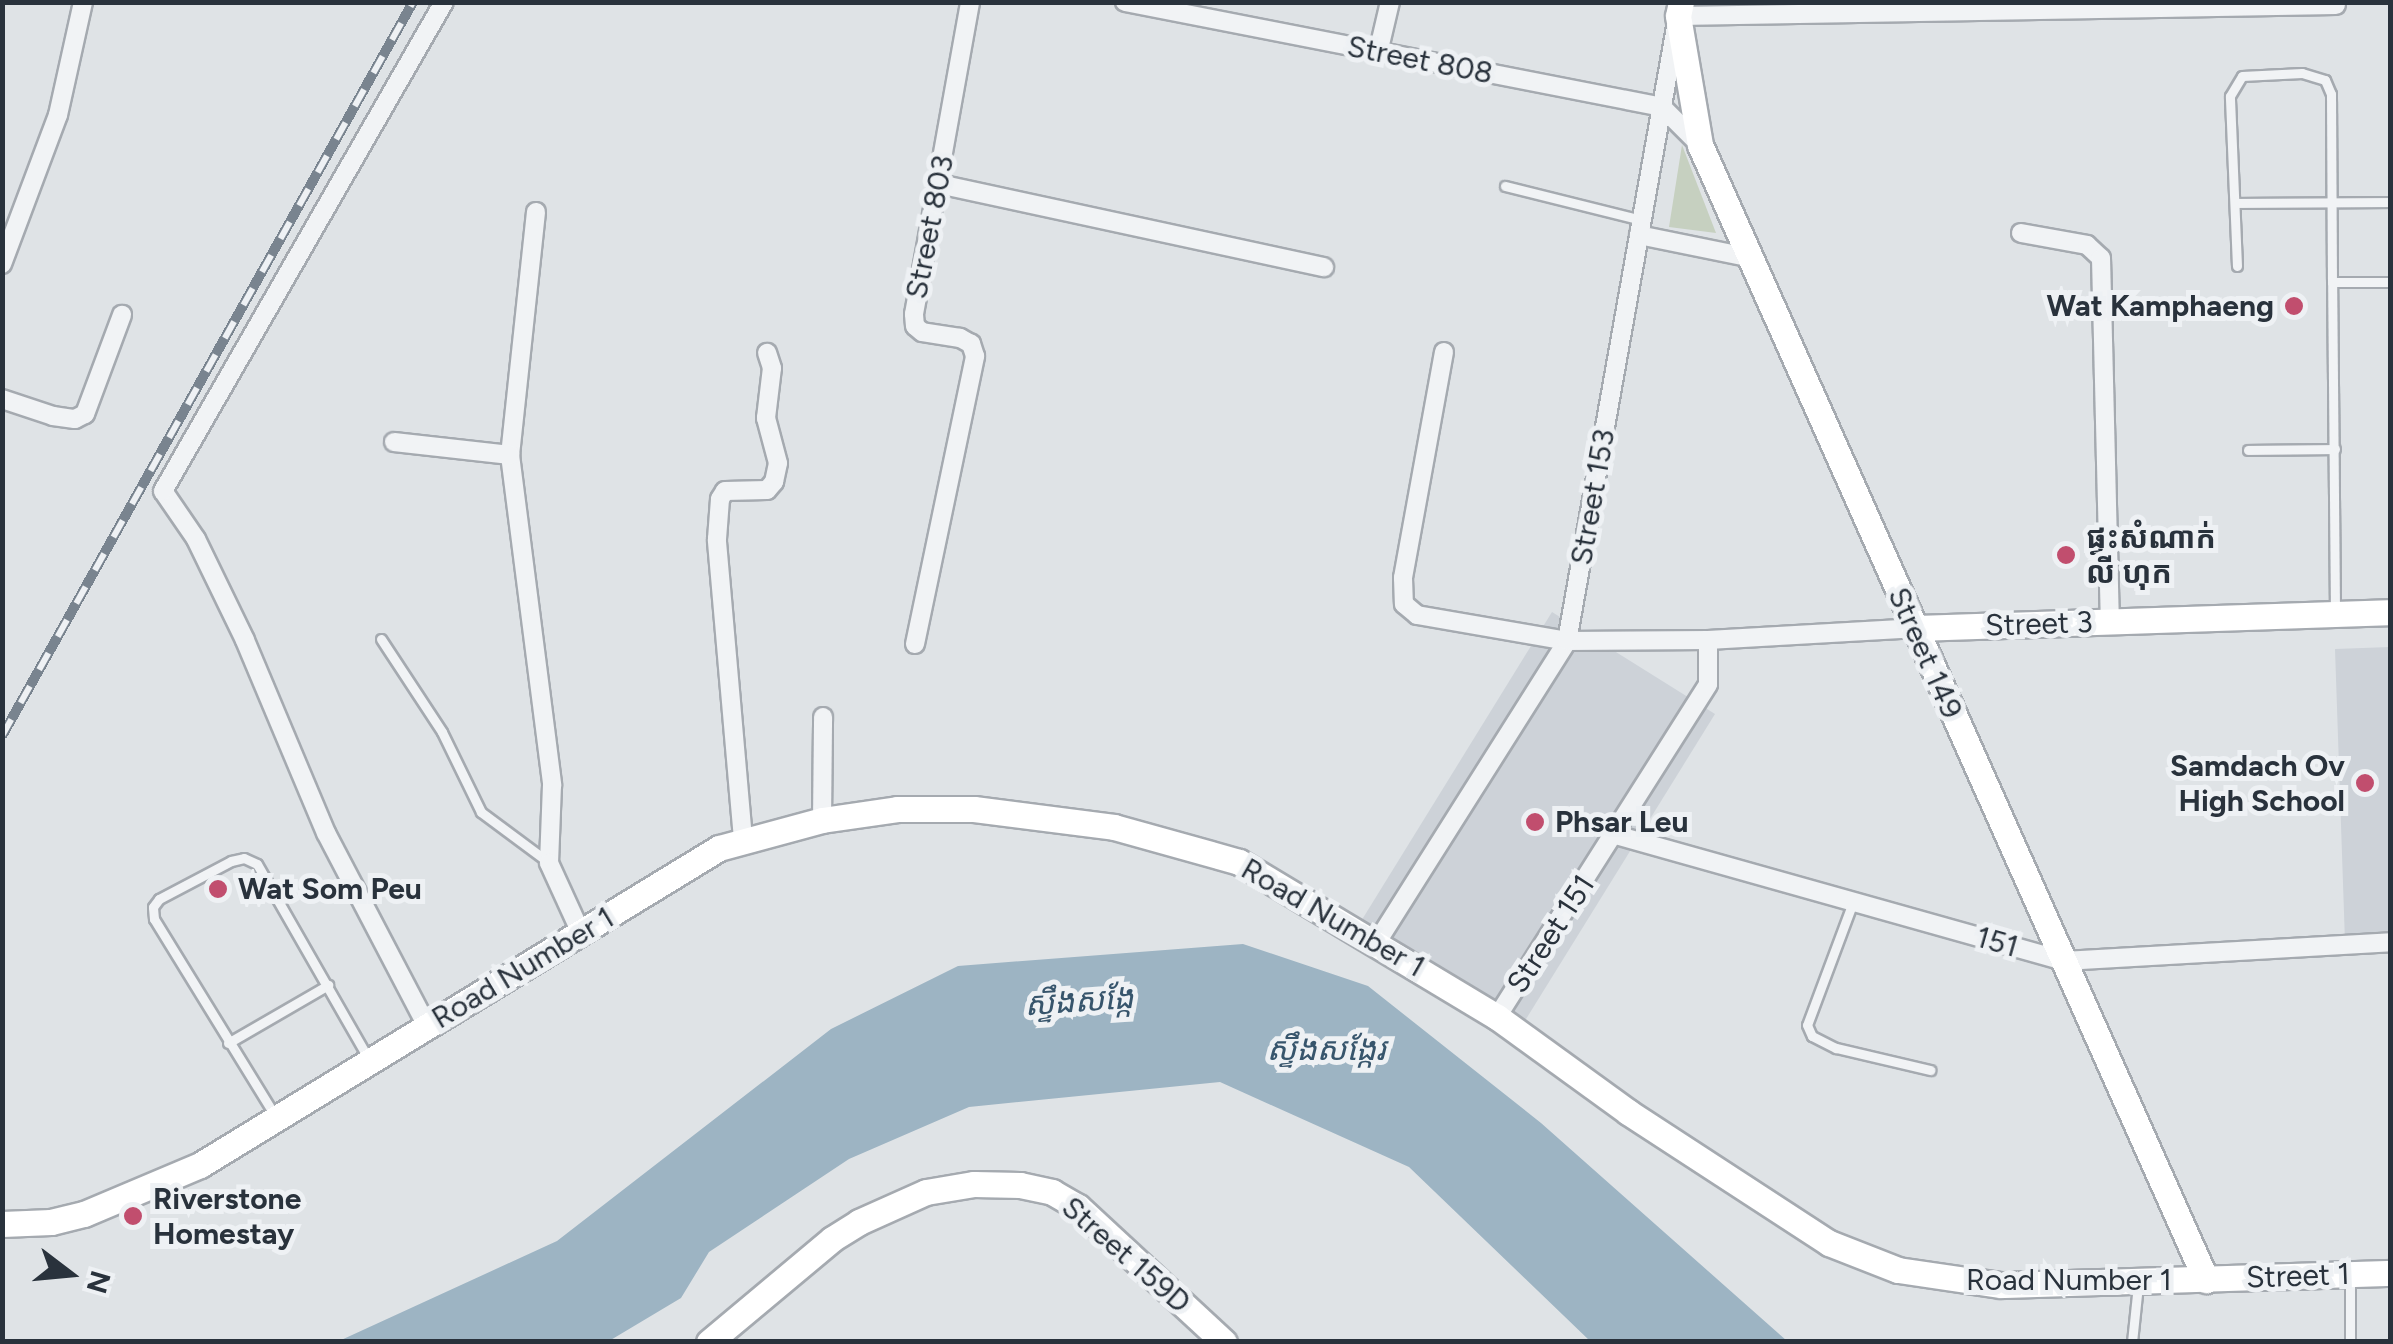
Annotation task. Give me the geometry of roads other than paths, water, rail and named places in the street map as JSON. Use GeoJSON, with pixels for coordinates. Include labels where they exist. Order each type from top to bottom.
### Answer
{"type":"FeatureCollection","features":[{"type":"Feature","properties":{"kind":"street"},"geometry":{"type":"LineString","coordinates":[[2,264],[58,115],[84,2]]}},
{"type":"Feature","properties":{"kind":"street"},"geometry":{"type":"LineString","coordinates":[[427,1026],[326,832],[237,623],[196,539],[164,491],[444,2]]}},
{"type":"Feature","properties":{"kind":"street","name":"Street 803"},"geometry":{"type":"LineString","coordinates":[[914,644],[975,356],[972,344],[960,338],[922,332],[915,326],[970,2]]}},
{"type":"Feature","properties":{"kind":"street","name":"Street 808"},"geometry":{"type":"LineString","coordinates":[[1125,2],[1662,107]]}},
{"type":"Feature","properties":{"kind":"street"},"geometry":{"type":"LineString","coordinates":[[1378,53],[1390,2]]}},
{"type":"Feature","properties":{"kind":"street"},"geometry":{"type":"LineString","coordinates":[[1679,9],[2336,5]]}},
{"type":"Feature","properties":{"kind":"street","name":"Street 153"},"geometry":{"type":"LineString","coordinates":[[1377,942],[1567,641],[1679,9]]}},
{"type":"Feature","properties":{"kind":"street","name":"Street 149"},"geometry":{"type":"LineString","coordinates":[[1679,9],[1700,144],[1747,257],[2206,1280]]}},
{"type":"Feature","properties":{"kind":"street"},"geometry":{"type":"LineString","coordinates":[[1662,107],[1700,144]]}},
{"type":"Feature","properties":{"kind":"street"},"geometry":{"type":"LineString","coordinates":[[939,184],[1324,266]]}},
{"type":"Feature","properties":{"kind":"street"},"geometry":{"type":"LineString","coordinates":[[536,212],[510,455],[552,785],[550,863],[581,933]]}},
{"type":"Feature","properties":{"kind":"street"},"geometry":{"type":"LineString","coordinates":[[1640,228],[1747,257]]}},
{"type":"Feature","properties":{"kind":"street"},"geometry":{"type":"LineString","coordinates":[[2021,233],[2087,245],[2101,258],[2110,621]]}},
{"type":"Feature","properties":{"kind":"street"},"geometry":{"type":"LineString","coordinates":[[2,400],[53,416],[74,419],[85,414],[122,315]]}},
{"type":"Feature","properties":{"kind":"street","name":"Street 3"},"geometry":{"type":"LineString","coordinates":[[1444,352],[1403,578],[1404,604],[1417,615],[1567,641],[1708,640],[1914,628],[2390,612]]}},
{"type":"Feature","properties":{"kind":"street"},"geometry":{"type":"LineString","coordinates":[[743,838],[717,539],[720,499],[725,492],[767,490],[774,482],[778,463],[766,418],[772,368],[767,353]]}},
{"type":"Feature","properties":{"kind":"street"},"geometry":{"type":"LineString","coordinates":[[394,442],[510,455]]}},
{"type":"Feature","properties":{"kind":"street","name":"Street 151"},"geometry":{"type":"LineString","coordinates":[[1497,1017],[1616,835],[1708,684],[1708,640]]}},
{"type":"Feature","properties":{"kind":"street"},"geometry":{"type":"LineString","coordinates":[[822,717],[822,820]]}},
{"type":"Feature","properties":{"kind":"street","name":"Road Number 1"},"geometry":{"type":"LineString","coordinates":[[2,1224],[51,1222],[84,1214],[200,1165],[718,848],[743,838],[822,820],[896,809],[974,809],[1114,827],[1239,862],[1497,1017],[1705,1163],[1829,1242],[1866,1258],[1963,1282],[2206,1280]]}},
{"type":"Feature","properties":{"kind":"street","name":"151"},"geometry":{"type":"LineString","coordinates":[[1616,835],[2064,961],[2390,942]]}},
{"type":"Feature","properties":{"kind":"street","name":"Street 159D"},"geometry":{"type":"LineString","coordinates":[[709,1342],[832,1238],[926,1192],[974,1184],[1020,1185],[1052,1192],[1078,1207],[1224,1342]]}},
{"type":"Feature","properties":{"kind":"street","name":"Street 1"},"geometry":{"type":"LineString","coordinates":[[2206,1280],[2390,1273]]}},
{"type":"Feature","properties":{"kind":"lane"},"geometry":{"type":"LineString","coordinates":[[2238,266],[2230,96],[2242,76],[2302,73],[2325,80],[2331,94],[2335,614]]}},
{"type":"Feature","properties":{"kind":"lane"},"geometry":{"type":"LineString","coordinates":[[1505,186],[1640,228]]}},
{"type":"Feature","properties":{"kind":"lane"},"geometry":{"type":"LineString","coordinates":[[2234,202],[2390,202]]}},
{"type":"Feature","properties":{"kind":"lane"},"geometry":{"type":"LineString","coordinates":[[2332,282],[2390,282]]}},
{"type":"Feature","properties":{"kind":"lane"},"geometry":{"type":"LineString","coordinates":[[2248,450],[2335,449]]}},
{"type":"Feature","properties":{"kind":"lane"},"geometry":{"type":"LineString","coordinates":[[381,639],[442,732],[481,812],[550,863]]}},
{"type":"Feature","properties":{"kind":"lane"},"geometry":{"type":"LineString","coordinates":[[278,1120],[154,919],[155,902],[230,861],[250,860],[275,891],[370,1062]]}},
{"type":"Feature","properties":{"kind":"lane"},"geometry":{"type":"LineString","coordinates":[[1854,900],[1807,1025],[1812,1036],[1836,1048],[1930,1070]]}},
{"type":"Feature","properties":{"kind":"lane"},"geometry":{"type":"LineString","coordinates":[[228,1043],[328,985]]}},
{"type":"Feature","properties":{"kind":"lane"},"geometry":{"type":"LineString","coordinates":[[2350,1274],[2350,1342]]}},
{"type":"Feature","properties":{"kind":"lane"},"geometry":{"type":"LineString","coordinates":[[2132,1342],[2138,1282]]}},
{"type":"Feature","properties":{"kind":"water","name":"ស្ទឹងសង្កែរ"},"geometry":{"type":"Polygon","coordinates":[[[1243,944],[1368,986],[1541,1123],[1787,1341],[1590,1341],[1409,1167],[1220,1082],[969,1107],[849,1159],[709,1252],[681,1298],[609,1341],[339,1341],[557,1241],[831,1029],[958,966],[1243,944]]]}},
{"type":"Feature","properties":{"kind":"railway"},"geometry":{"type":"LineString","coordinates":[[2,736],[413,2]]}},
{"type":"Feature","properties":{"kind":"place","name":"Wat Kamphaeng"},"geometry":{"type":"Point","coordinates":[2294,306]}},
{"type":"Feature","properties":{"kind":"place","name":"ផ្ទះសំណាក់ លី ហុក"},"geometry":{"type":"Point","coordinates":[2066,555]}},
{"type":"Feature","properties":{"kind":"place","name":"Samdach Ov High School"},"geometry":{"type":"Point","coordinates":[2365,783]}},
{"type":"Feature","properties":{"kind":"place","name":"Phsar Leu"},"geometry":{"type":"Point","coordinates":[1535,822]}},
{"type":"Feature","properties":{"kind":"place","name":"Wat Som Peu"},"geometry":{"type":"Point","coordinates":[218,889]}},
{"type":"Feature","properties":{"kind":"place","name":"Riverstone Homestay"},"geometry":{"type":"Point","coordinates":[133,1216]}},
{"type":"Feature","properties":{"kind":"water label","name":"ស្ទឹងសង្កែ"},"geometry":{"type":"Point","coordinates":[1079,1001]}}]}
